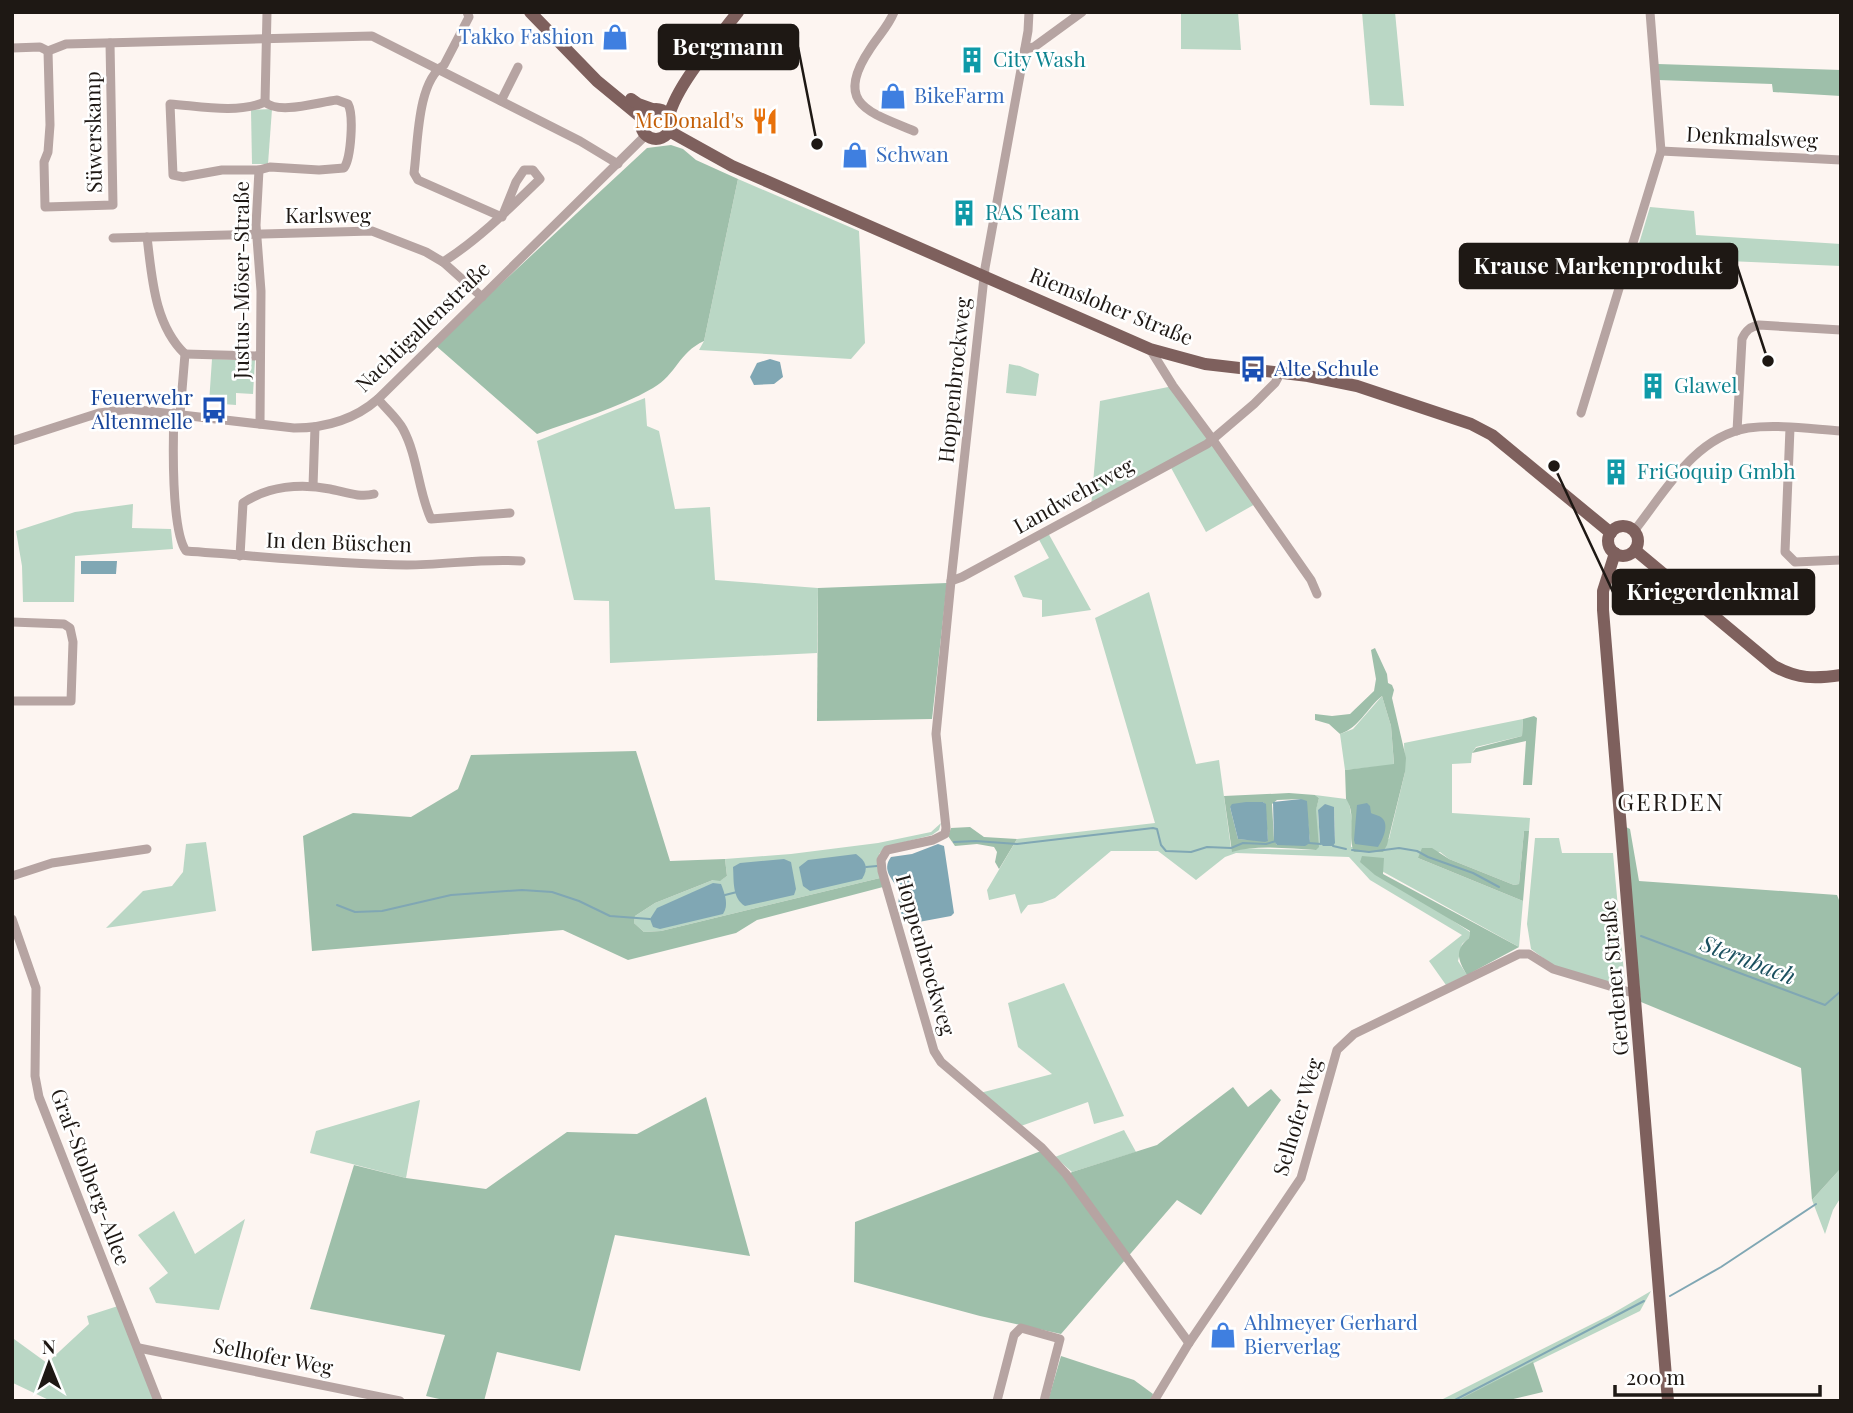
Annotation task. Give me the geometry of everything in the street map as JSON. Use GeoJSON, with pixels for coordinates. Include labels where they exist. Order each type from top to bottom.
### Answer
{"type":"FeatureCollection","features":[{"type":"Feature","properties":{"kind":"main road"},"geometry":{"type":"LineString","coordinates":[[530,12],[597,81],[650,112],[662,110],[671,123],[669,131],[657,139],[646,135],[642,128],[650,112],[665,100],[732,12]]}},
{"type":"Feature","properties":{"kind":"main road"},"geometry":{"type":"LineString","coordinates":[[537,12],[599,73],[650,112]]}},
{"type":"Feature","properties":{"kind":"main road"},"geometry":{"type":"LineString","coordinates":[[669,117],[672,104],[738,12]]}},
{"type":"Feature","properties":{"kind":"main road","name":"Riemsloher Straße"},"geometry":{"type":"LineString","coordinates":[[669,131],[732,166],[1150,349],[1205,364],[1281,372],[1357,386],[1471,424],[1492,435],[1611,533]]}},
{"type":"Feature","properties":{"kind":"main road"},"geometry":{"type":"LineString","coordinates":[[1622,527],[1634,531],[1638,538],[1635,550],[1628,555],[1615,553],[1609,546],[1611,533],[1622,527]]}},
{"type":"Feature","properties":{"kind":"main road"},"geometry":{"type":"LineString","coordinates":[[1635,550],[1774,666],[1786,673],[1805,678],[1841,675]]}},
{"type":"Feature","properties":{"kind":"main road","name":"Gerdener Straße"},"geometry":{"type":"LineString","coordinates":[[1615,553],[1605,583],[1603,610],[1668,1401]]}},
{"type":"Feature","properties":{"kind":"street"},"geometry":{"type":"LineString","coordinates":[[259,170],[222,170],[183,177],[173,175],[170,104],[226,107],[255,106],[265,102],[267,12]]}},
{"type":"Feature","properties":{"kind":"street"},"geometry":{"type":"LineString","coordinates":[[467,12],[469,17],[444,65],[437,69],[424,93],[414,173],[418,180],[502,217]]}},
{"type":"Feature","properties":{"kind":"street"},"geometry":{"type":"LineString","coordinates":[[894,12],[863,60],[856,75],[854,92],[864,108],[914,131]]}},
{"type":"Feature","properties":{"kind":"street","name":"Hoppenbrockweg"},"geometry":{"type":"LineString","coordinates":[[1029,12],[1025,49],[985,276],[951,581],[936,734],[945,834],[933,840],[887,850],[881,860],[882,871],[934,1051],[941,1062],[1042,1148],[1066,1174],[1189,1343]]}},
{"type":"Feature","properties":{"kind":"street"},"geometry":{"type":"LineString","coordinates":[[1025,49],[1034,47],[1082,12]]}},
{"type":"Feature","properties":{"kind":"street","name":"Denkmalsweg"},"geometry":{"type":"LineString","coordinates":[[1581,412],[1661,151],[1650,12]]}},
{"type":"Feature","properties":{"kind":"street"},"geometry":{"type":"LineString","coordinates":[[12,48],[40,47],[48,51],[66,44],[372,36],[580,141],[618,164]]}},
{"type":"Feature","properties":{"kind":"street","name":"Süwerskamp"},"geometry":{"type":"LineString","coordinates":[[48,51],[50,125],[48,152],[44,162],[45,206],[113,205],[110,43]]}},
{"type":"Feature","properties":{"kind":"street"},"geometry":{"type":"LineString","coordinates":[[501,101],[518,67]]}},
{"type":"Feature","properties":{"kind":"street","name":"Justus-Möser-Straße"},"geometry":{"type":"LineString","coordinates":[[260,424],[261,291],[257,234],[259,170],[270,167],[319,170],[344,168],[348,159],[352,115],[348,104],[337,100],[296,107],[275,107],[265,102]]}},
{"type":"Feature","properties":{"kind":"street","name":"Nachtigallenstraße"},"geometry":{"type":"LineString","coordinates":[[12,441],[113,411],[130,409],[260,424],[315,427],[344,421],[378,399],[646,135]]}},
{"type":"Feature","properties":{"kind":"street","name":"Denkmalsweg"},"geometry":{"type":"LineString","coordinates":[[1661,151],[1841,160]]}},
{"type":"Feature","properties":{"kind":"street"},"geometry":{"type":"LineString","coordinates":[[443,262],[502,217],[540,179],[533,170],[524,170],[516,182],[502,217]]}},
{"type":"Feature","properties":{"kind":"street","name":"Karlsweg"},"geometry":{"type":"LineString","coordinates":[[113,238],[372,231],[426,252],[443,262],[482,297]]}},
{"type":"Feature","properties":{"kind":"street"},"geometry":{"type":"LineString","coordinates":[[148,237],[152,278],[163,321],[174,343],[185,354],[260,356]]}},
{"type":"Feature","properties":{"kind":"street"},"geometry":{"type":"LineString","coordinates":[[1737,431],[1742,339],[1745,332],[1759,325],[1841,330]]}},
{"type":"Feature","properties":{"kind":"street"},"geometry":{"type":"LineString","coordinates":[[1150,349],[1173,386],[1311,580],[1317,594]]}},
{"type":"Feature","properties":{"kind":"street"},"geometry":{"type":"LineString","coordinates":[[185,354],[177,414],[174,467],[180,543],[186,551],[240,556]]}},
{"type":"Feature","properties":{"kind":"street","name":"Landwehrweg"},"geometry":{"type":"LineString","coordinates":[[951,581],[1213,440],[1261,397],[1275,383],[1281,372]]}},
{"type":"Feature","properties":{"kind":"street"},"geometry":{"type":"LineString","coordinates":[[378,399],[402,428],[418,476],[423,502],[431,519],[510,513]]}},
{"type":"Feature","properties":{"kind":"street"},"geometry":{"type":"LineString","coordinates":[[313,486],[315,427]]}},
{"type":"Feature","properties":{"kind":"street"},"geometry":{"type":"LineString","coordinates":[[1634,531],[1697,453],[1715,439],[1737,431],[1765,427],[1841,431]]}},
{"type":"Feature","properties":{"kind":"street"},"geometry":{"type":"LineString","coordinates":[[1790,428],[1784,552],[1795,562],[1841,560]]}},
{"type":"Feature","properties":{"kind":"street","name":"In den Büschen"},"geometry":{"type":"LineString","coordinates":[[374,494],[355,495],[313,486],[274,489],[253,496],[243,503],[240,556],[408,565],[504,559],[521,561]]}},
{"type":"Feature","properties":{"kind":"street"},"geometry":{"type":"LineString","coordinates":[[12,622],[64,624],[70,628],[73,642],[71,701],[12,701]]}},
{"type":"Feature","properties":{"kind":"street"},"geometry":{"type":"LineString","coordinates":[[12,876],[52,863],[147,849]]}},
{"type":"Feature","properties":{"kind":"street","name":"Graf-Stolberg-Allee"},"geometry":{"type":"LineString","coordinates":[[12,919],[36,988],[35,1076],[39,1097],[158,1401]]}},
{"type":"Feature","properties":{"kind":"street","name":"Selhofer Weg"},"geometry":{"type":"LineString","coordinates":[[1154,1401],[1189,1343],[1301,1178],[1337,1050],[1354,1034],[1519,954],[1530,954],[1553,969],[1636,994]]}},
{"type":"Feature","properties":{"kind":"street"},"geometry":{"type":"LineString","coordinates":[[997,1401],[1014,1335],[1021,1328],[1060,1339],[1044,1401]]}},
{"type":"Feature","properties":{"kind":"street","name":"Selhofer Weg"},"geometry":{"type":"LineString","coordinates":[[139,1348],[400,1401]]}},
{"type":"Feature","properties":{"kind":"green space"},"geometry":{"type":"Polygon","coordinates":[[[1181,12],[1238,12],[1241,50],[1181,49],[1181,12]]]}},
{"type":"Feature","properties":{"kind":"green space"},"geometry":{"type":"Polygon","coordinates":[[[1362,12],[1395,12],[1404,106],[1370,105],[1362,12]]]}},
{"type":"Feature","properties":{"kind":"green space"},"geometry":{"type":"Polygon","coordinates":[[[1658,64],[1841,70],[1841,96],[1773,92],[1772,84],[1658,80],[1658,64]]]}},
{"type":"Feature","properties":{"kind":"green space"},"geometry":{"type":"Polygon","coordinates":[[[272,109],[268,164],[252,164],[251,110],[272,109]]]}},
{"type":"Feature","properties":{"kind":"green space"},"geometry":{"type":"Polygon","coordinates":[[[671,145],[738,179],[704,341],[688,351],[653,388],[610,408],[537,434],[435,345],[647,148],[671,145]]]}},
{"type":"Feature","properties":{"kind":"green space"},"geometry":{"type":"Polygon","coordinates":[[[738,179],[859,231],[865,343],[851,359],[699,350],[704,341],[738,179]]]}},
{"type":"Feature","properties":{"kind":"green space"},"geometry":{"type":"Polygon","coordinates":[[[1650,207],[1694,211],[1696,235],[1841,244],[1841,266],[1635,257],[1650,207]]]}},
{"type":"Feature","properties":{"kind":"green space"},"geometry":{"type":"Polygon","coordinates":[[[212,359],[255,360],[253,394],[236,393],[236,405],[209,403],[212,359]]]}},
{"type":"Feature","properties":{"kind":"green space"},"geometry":{"type":"Polygon","coordinates":[[[1009,364],[1039,374],[1036,396],[1006,393],[1009,364]]]}},
{"type":"Feature","properties":{"kind":"green space"},"geometry":{"type":"Polygon","coordinates":[[[1173,386],[1257,503],[1206,532],[1169,464],[1091,507],[1100,401],[1173,386]]]}},
{"type":"Feature","properties":{"kind":"green space"},"geometry":{"type":"Polygon","coordinates":[[[645,398],[647,426],[659,431],[675,509],[710,507],[715,580],[818,588],[817,653],[610,663],[609,601],[574,600],[537,441],[645,398]]]}},
{"type":"Feature","properties":{"kind":"green space"},"geometry":{"type":"Polygon","coordinates":[[[133,504],[132,528],[171,529],[173,549],[75,556],[74,602],[23,602],[22,566],[16,531],[75,512],[133,504]]]}},
{"type":"Feature","properties":{"kind":"green space"},"geometry":{"type":"Polygon","coordinates":[[[1047,531],[1091,610],[1042,617],[1042,600],[1023,597],[1014,576],[1049,558],[1037,536],[1047,531]]]}},
{"type":"Feature","properties":{"kind":"green space"},"geometry":{"type":"Polygon","coordinates":[[[947,583],[932,719],[817,721],[818,588],[947,583]]]}},
{"type":"Feature","properties":{"kind":"green space"},"geometry":{"type":"Polygon","coordinates":[[[1149,592],[1196,764],[1219,760],[1231,848],[1316,850],[1316,809],[1319,798],[1315,795],[1346,799],[1349,802],[1352,821],[1351,847],[1389,839],[1405,772],[1404,743],[1523,719],[1522,736],[1476,747],[1471,763],[1452,764],[1452,813],[1530,818],[1529,831],[1524,831],[1519,884],[1514,885],[1449,859],[1440,852],[1418,858],[1523,901],[1519,947],[1360,859],[1470,932],[1469,938],[1462,944],[1458,961],[1467,975],[1446,985],[1429,961],[1462,935],[1370,880],[1349,857],[1236,853],[1225,857],[1196,880],[1158,851],[1111,851],[1055,898],[1028,905],[1021,914],[1015,894],[989,900],[987,890],[1017,839],[1155,823],[1095,618],[1149,592]],[[1334,807],[1318,810],[1320,843],[1335,843],[1334,807]]]}},
{"type":"Feature","properties":{"kind":"green space"},"geometry":{"type":"Polygon","coordinates":[[[1375,648],[1387,674],[1388,683],[1394,690],[1392,698],[1406,758],[1405,772],[1383,852],[1354,852],[1351,811],[1346,799],[1345,770],[1394,764],[1391,726],[1382,696],[1358,722],[1340,734],[1329,724],[1315,720],[1315,714],[1350,714],[1374,691],[1376,679],[1371,650],[1375,648]]]}},
{"type":"Feature","properties":{"kind":"green space"},"geometry":{"type":"Polygon","coordinates":[[[1382,696],[1391,726],[1394,765],[1345,770],[1340,734],[1353,729],[1382,696]]]}},
{"type":"Feature","properties":{"kind":"green space"},"geometry":{"type":"Polygon","coordinates":[[[1534,716],[1537,718],[1532,785],[1523,785],[1526,741],[1472,753],[1476,748],[1522,736],[1523,719],[1534,716]]]}},
{"type":"Feature","properties":{"kind":"green space"},"geometry":{"type":"Polygon","coordinates":[[[636,751],[670,861],[725,859],[727,876],[720,881],[713,880],[655,903],[635,916],[634,923],[644,932],[661,931],[880,878],[883,887],[757,920],[736,933],[628,960],[563,930],[312,951],[303,836],[353,813],[411,817],[458,789],[471,755],[636,751]]]}},
{"type":"Feature","properties":{"kind":"green space"},"geometry":{"type":"Polygon","coordinates":[[[1289,793],[1315,795],[1319,798],[1316,810],[1319,847],[1316,850],[1263,848],[1232,852],[1224,796],[1289,793]],[[1301,799],[1277,800],[1272,804],[1274,840],[1277,845],[1310,843],[1301,799]],[[1263,802],[1230,807],[1238,839],[1268,841],[1263,802]]]}},
{"type":"Feature","properties":{"kind":"green space"},"geometry":{"type":"Polygon","coordinates":[[[941,823],[939,830],[932,835],[885,847],[879,854],[880,878],[661,931],[644,932],[634,923],[635,916],[655,903],[727,876],[725,859],[878,843],[931,832],[941,823]]]}},
{"type":"Feature","properties":{"kind":"green space"},"geometry":{"type":"Polygon","coordinates":[[[1624,826],[1630,829],[1639,881],[1837,895],[1841,905],[1841,1168],[1812,1200],[1801,1068],[1641,1002],[1624,826]]]}},
{"type":"Feature","properties":{"kind":"green space"},"geometry":{"type":"Polygon","coordinates":[[[970,827],[984,837],[1017,839],[999,869],[995,862],[997,852],[994,847],[977,844],[955,846],[948,836],[951,828],[970,827]]]}},
{"type":"Feature","properties":{"kind":"green space"},"geometry":{"type":"Polygon","coordinates":[[[1524,831],[1529,831],[1523,901],[1418,858],[1422,848],[1432,848],[1449,859],[1514,885],[1519,884],[1524,831]]]}},
{"type":"Feature","properties":{"kind":"green space"},"geometry":{"type":"Polygon","coordinates":[[[1535,838],[1559,838],[1562,853],[1613,853],[1625,984],[1619,987],[1554,966],[1531,949],[1527,924],[1535,838]]]}},
{"type":"Feature","properties":{"kind":"green space"},"geometry":{"type":"Polygon","coordinates":[[[206,842],[216,911],[106,928],[143,891],[172,886],[183,872],[186,844],[206,842]]]}},
{"type":"Feature","properties":{"kind":"green space"},"geometry":{"type":"Polygon","coordinates":[[[1362,856],[1384,858],[1383,874],[1519,947],[1467,975],[1461,965],[1459,951],[1469,938],[1470,931],[1375,875],[1360,862],[1362,856]]]}},
{"type":"Feature","properties":{"kind":"green space"},"geometry":{"type":"Polygon","coordinates":[[[1064,983],[1124,1116],[1094,1124],[1088,1102],[1021,1126],[980,1093],[1052,1074],[1018,1047],[1008,1003],[1064,983]]]}},
{"type":"Feature","properties":{"kind":"green space"},"geometry":{"type":"Polygon","coordinates":[[[1233,1087],[1248,1107],[1271,1089],[1281,1100],[1201,1215],[1177,1200],[1061,1334],[980,1316],[854,1282],[855,1222],[1041,1151],[1064,1177],[1072,1172],[1157,1145],[1233,1087]]]}},
{"type":"Feature","properties":{"kind":"green space"},"geometry":{"type":"Polygon","coordinates":[[[706,1097],[750,1256],[615,1235],[580,1371],[497,1352],[484,1401],[448,1401],[426,1396],[445,1335],[310,1309],[354,1165],[406,1178],[486,1189],[567,1132],[637,1134],[706,1097]]]}},
{"type":"Feature","properties":{"kind":"green space"},"geometry":{"type":"Polygon","coordinates":[[[420,1100],[406,1178],[310,1153],[316,1131],[420,1100]]]}},
{"type":"Feature","properties":{"kind":"green space"},"geometry":{"type":"Polygon","coordinates":[[[1124,1130],[1136,1152],[1072,1172],[1055,1157],[1124,1130]]]}},
{"type":"Feature","properties":{"kind":"green space"},"geometry":{"type":"Polygon","coordinates":[[[1841,1168],[1841,1197],[1833,1210],[1825,1234],[1812,1200],[1841,1168]]]}},
{"type":"Feature","properties":{"kind":"green space"},"geometry":{"type":"Polygon","coordinates":[[[174,1211],[195,1254],[245,1219],[219,1310],[156,1303],[149,1288],[168,1273],[138,1235],[174,1211]]]}},
{"type":"Feature","properties":{"kind":"green space"},"geometry":{"type":"Polygon","coordinates":[[[1651,1291],[1640,1311],[1456,1401],[1439,1401],[1610,1315],[1651,1291]]]}},
{"type":"Feature","properties":{"kind":"green space"},"geometry":{"type":"Polygon","coordinates":[[[118,1306],[154,1401],[51,1401],[13,1383],[14,1339],[47,1363],[89,1324],[87,1316],[118,1306]]]}},
{"type":"Feature","properties":{"kind":"green space"},"geometry":{"type":"Polygon","coordinates":[[[1061,1356],[1134,1380],[1153,1394],[1151,1401],[1048,1401],[1061,1356]]]}},
{"type":"Feature","properties":{"kind":"green space"},"geometry":{"type":"Polygon","coordinates":[[[1533,1362],[1543,1392],[1505,1401],[1456,1401],[1533,1362]]]}},
{"type":"Feature","properties":{"kind":"water"},"geometry":{"type":"Polygon","coordinates":[[[770,359],[780,362],[783,377],[774,384],[754,385],[750,377],[757,363],[770,359]]]}},
{"type":"Feature","properties":{"kind":"water"},"geometry":{"type":"Polygon","coordinates":[[[81,561],[117,561],[116,574],[81,574],[81,561]]]}},
{"type":"Feature","properties":{"kind":"water"},"geometry":{"type":"Polygon","coordinates":[[[1301,799],[1307,801],[1310,843],[1305,846],[1277,845],[1274,841],[1273,802],[1301,799]]]}},
{"type":"Feature","properties":{"kind":"water"},"geometry":{"type":"Polygon","coordinates":[[[1367,803],[1371,813],[1381,817],[1385,825],[1385,833],[1378,847],[1355,844],[1354,840],[1357,805],[1367,803]]]}},
{"type":"Feature","properties":{"kind":"water"},"geometry":{"type":"Polygon","coordinates":[[[1232,804],[1266,804],[1268,841],[1238,839],[1230,807],[1232,804]]]}},
{"type":"Feature","properties":{"kind":"water"},"geometry":{"type":"Polygon","coordinates":[[[1325,804],[1334,807],[1333,846],[1323,846],[1320,843],[1318,810],[1325,804]]]}},
{"type":"Feature","properties":{"kind":"water"},"geometry":{"type":"Polygon","coordinates":[[[938,844],[944,846],[954,913],[951,916],[908,924],[904,921],[898,904],[900,891],[889,875],[888,862],[891,857],[912,854],[938,844]]]}},
{"type":"Feature","properties":{"kind":"water"},"geometry":{"type":"Polygon","coordinates":[[[856,854],[865,865],[862,879],[810,891],[803,886],[799,867],[808,860],[856,854]]]}},
{"type":"Feature","properties":{"kind":"water"},"geometry":{"type":"Polygon","coordinates":[[[784,859],[791,862],[796,889],[794,895],[745,906],[741,903],[734,889],[733,867],[740,863],[784,859]]]}},
{"type":"Feature","properties":{"kind":"water"},"geometry":{"type":"Polygon","coordinates":[[[713,883],[721,884],[724,892],[726,903],[723,914],[660,929],[653,927],[650,919],[657,908],[713,883]]]}},
{"type":"Feature","properties":{"kind":"waterway"},"geometry":{"type":"LineString","coordinates":[[954,842],[1017,844],[1153,828],[1157,829],[1161,845],[1166,851],[1191,852],[1207,847],[1231,848],[1243,843],[1266,844],[1276,841]]}},
{"type":"Feature","properties":{"kind":"waterway"},"geometry":{"type":"LineString","coordinates":[[1309,843],[1321,844]]}},
{"type":"Feature","properties":{"kind":"waterway"},"geometry":{"type":"LineString","coordinates":[[1333,846],[1346,849]]}},
{"type":"Feature","properties":{"kind":"waterway"},"geometry":{"type":"LineString","coordinates":[[1352,850],[1369,852],[1399,848],[1417,851],[1473,873],[1499,887]]}},
{"type":"Feature","properties":{"kind":"waterway"},"geometry":{"type":"LineString","coordinates":[[866,867],[877,866]]}},
{"type":"Feature","properties":{"kind":"waterway"},"geometry":{"type":"LineString","coordinates":[[337,905],[355,912],[382,911],[451,895],[522,890],[552,892],[610,916],[650,919]]}},
{"type":"Feature","properties":{"kind":"waterway"},"geometry":{"type":"LineString","coordinates":[[725,895],[737,892]]}},
{"type":"Feature","properties":{"kind":"waterway","name":"Sternbach"},"geometry":{"type":"LineString","coordinates":[[1641,936],[1825,1005],[1841,991]]}},
{"type":"Feature","properties":{"kind":"waterway"},"geometry":{"type":"LineString","coordinates":[[1670,1296],[1721,1267],[1816,1204]]}},
{"type":"Feature","properties":{"kind":"waterway"},"geometry":{"type":"LineString","coordinates":[[1453,1401],[1644,1301]]}},
{"type":"Feature","properties":{"kind":"place","name":"Takko Fashion"},"geometry":{"type":"Point","coordinates":[615,37]}},
{"type":"Feature","properties":{"kind":"place","name":"City Wash"},"geometry":{"type":"Point","coordinates":[972,60]}},
{"type":"Feature","properties":{"kind":"place","name":"BikeFarm"},"geometry":{"type":"Point","coordinates":[893,96]}},
{"type":"Feature","properties":{"kind":"place","name":"McDonald's"},"geometry":{"type":"Point","coordinates":[765,121]}},
{"type":"Feature","properties":{"kind":"place","name":"Bergmann"},"geometry":{"type":"Point","coordinates":[817,144]}},
{"type":"Feature","properties":{"kind":"place","name":"Schwan"},"geometry":{"type":"Point","coordinates":[855,155]}},
{"type":"Feature","properties":{"kind":"place","name":"RAS Team"},"geometry":{"type":"Point","coordinates":[964,213]}},
{"type":"Feature","properties":{"kind":"place","name":"Krause Markenprodukt"},"geometry":{"type":"Point","coordinates":[1768,361]}},
{"type":"Feature","properties":{"kind":"place","name":"Alte Schule"},"geometry":{"type":"Point","coordinates":[1253,369]}},
{"type":"Feature","properties":{"kind":"place","name":"Glawel"},"geometry":{"type":"Point","coordinates":[1653,386]}},
{"type":"Feature","properties":{"kind":"place","name":"Feuerwehr Altenmelle"},"geometry":{"type":"Point","coordinates":[214,410]}},
{"type":"Feature","properties":{"kind":"place","name":"Kriegerdenkmal"},"geometry":{"type":"Point","coordinates":[1554,466]}},
{"type":"Feature","properties":{"kind":"place","name":"FriGoquip Gmbh"},"geometry":{"type":"Point","coordinates":[1616,472]}},
{"type":"Feature","properties":{"kind":"place","name":"Ahlmeyer Gerhard Bierverlag"},"geometry":{"type":"Point","coordinates":[1223,1335]}},
{"type":"Feature","properties":{"kind":"district","name":"GERDEN"},"geometry":{"type":"Point","coordinates":[1671,803]}}]}
